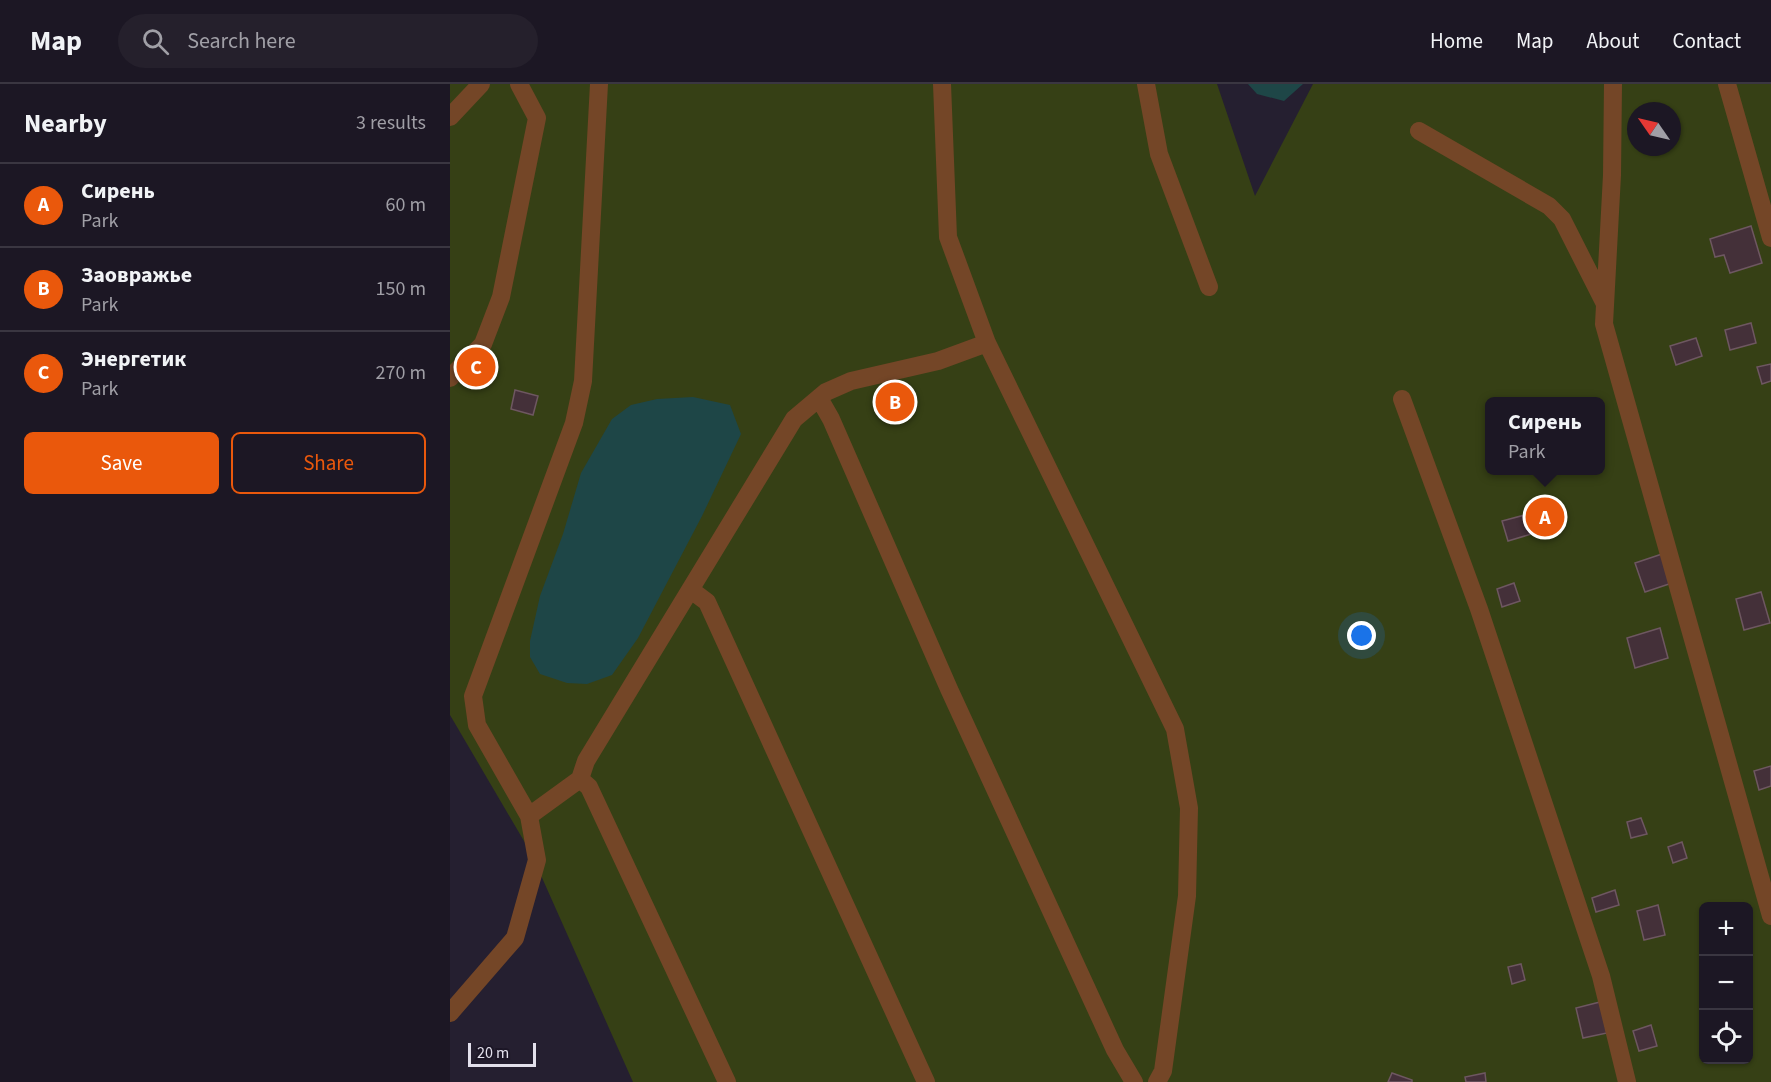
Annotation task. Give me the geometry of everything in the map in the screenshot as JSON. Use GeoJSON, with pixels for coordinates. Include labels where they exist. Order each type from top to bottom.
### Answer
{"type":"FeatureCollection","features":[{"type":"Feature","properties":{"kind":"lane"},"geometry":{"type":"LineString","coordinates":[[450,117],[481,84]]}},
{"type":"Feature","properties":{"kind":"lane"},"geometry":{"type":"LineString","coordinates":[[450,378],[483,344],[501,297],[537,118],[519,84]]}},
{"type":"Feature","properties":{"kind":"lane"},"geometry":{"type":"LineString","coordinates":[[450,1013],[515,938],[537,860],[529,816],[477,725],[473,696],[574,423],[583,381],[599,84]]}},
{"type":"Feature","properties":{"kind":"lane"},"geometry":{"type":"LineString","coordinates":[[942,84],[948,237],[987,343],[1175,729],[1189,808],[1187,896],[1163,1071],[1157,1082]]}},
{"type":"Feature","properties":{"kind":"lane"},"geometry":{"type":"LineString","coordinates":[[1146,84],[1159,154],[1209,287]]}},
{"type":"Feature","properties":{"kind":"lane"},"geometry":{"type":"LineString","coordinates":[[1613,84],[1612,175],[1604,324],[1771,916]]}},
{"type":"Feature","properties":{"kind":"lane"},"geometry":{"type":"LineString","coordinates":[[1727,84],[1771,238]]}},
{"type":"Feature","properties":{"kind":"lane"},"geometry":{"type":"LineString","coordinates":[[1419,131],[1550,206],[1562,219],[1605,303]]}},
{"type":"Feature","properties":{"kind":"lane"},"geometry":{"type":"LineString","coordinates":[[529,816],[580,779],[586,761],[794,419],[826,392],[850,381],[938,361],[987,343]]}},
{"type":"Feature","properties":{"kind":"lane"},"geometry":{"type":"LineString","coordinates":[[819,398],[831,419],[954,699],[1106,1028],[1134,1082]]}},
{"type":"Feature","properties":{"kind":"lane"},"geometry":{"type":"LineString","coordinates":[[1402,399],[1479,609],[1594,954],[1627,1082]]}},
{"type":"Feature","properties":{"kind":"lane"},"geometry":{"type":"LineString","coordinates":[[691,590],[707,602],[926,1082]]}},
{"type":"Feature","properties":{"kind":"lane"},"geometry":{"type":"LineString","coordinates":[[580,779],[590,787],[727,1082]]}},
{"type":"Feature","properties":{"kind":"green space"},"geometry":{"type":"Polygon","coordinates":[[[450,84],[1217,84],[1255,196],[1313,84],[1771,84],[1771,1082],[633,1082],[531,853],[450,715],[450,84]]]}},
{"type":"Feature","properties":{"kind":"shaded area"},"geometry":{"type":"Polygon","coordinates":[[[1248,84],[1303,84],[1284,101],[1257,94],[1248,84]]]}},
{"type":"Feature","properties":{"kind":"shaded area"},"geometry":{"type":"Polygon","coordinates":[[[693,397],[730,405],[741,434],[702,516],[638,638],[612,675],[587,684],[567,683],[540,674],[530,657],[530,641],[540,596],[563,534],[581,473],[612,419],[631,405],[657,399],[693,397]]]}},
{"type":"Feature","properties":{"kind":"building"},"geometry":{"type":"Polygon","coordinates":[[[1751,226],[1762,263],[1730,273],[1724,255],[1715,257],[1710,239],[1751,226]]]}},
{"type":"Feature","properties":{"kind":"building"},"geometry":{"type":"Polygon","coordinates":[[[1751,323],[1756,343],[1730,350],[1725,330],[1751,323]]]}},
{"type":"Feature","properties":{"kind":"building"},"geometry":{"type":"Polygon","coordinates":[[[1696,338],[1702,356],[1676,365],[1670,346],[1696,338]]]}},
{"type":"Feature","properties":{"kind":"building"},"geometry":{"type":"Polygon","coordinates":[[[1771,364],[1771,381],[1762,384],[1757,367],[1771,364]]]}},
{"type":"Feature","properties":{"kind":"building"},"geometry":{"type":"Polygon","coordinates":[[[515,390],[538,396],[533,415],[511,409],[515,390]]]}},
{"type":"Feature","properties":{"kind":"building"},"geometry":{"type":"Polygon","coordinates":[[[1532,513],[1538,532],[1508,541],[1502,521],[1532,513]]]}},
{"type":"Feature","properties":{"kind":"building"},"geometry":{"type":"Polygon","coordinates":[[[1662,554],[1672,583],[1645,592],[1635,563],[1662,554]]]}},
{"type":"Feature","properties":{"kind":"building"},"geometry":{"type":"Polygon","coordinates":[[[1514,583],[1520,601],[1502,607],[1497,589],[1514,583]]]}},
{"type":"Feature","properties":{"kind":"building"},"geometry":{"type":"Polygon","coordinates":[[[1761,592],[1770,623],[1744,630],[1736,599],[1761,592]]]}},
{"type":"Feature","properties":{"kind":"building"},"geometry":{"type":"Polygon","coordinates":[[[1660,628],[1668,658],[1635,668],[1627,638],[1660,628]]]}},
{"type":"Feature","properties":{"kind":"building"},"geometry":{"type":"Polygon","coordinates":[[[1771,766],[1771,786],[1759,790],[1754,771],[1771,766]]]}},
{"type":"Feature","properties":{"kind":"building"},"geometry":{"type":"Polygon","coordinates":[[[1641,818],[1647,834],[1631,838],[1627,822],[1641,818]]]}},
{"type":"Feature","properties":{"kind":"building"},"geometry":{"type":"Polygon","coordinates":[[[1682,842],[1687,858],[1673,863],[1668,847],[1682,842]]]}},
{"type":"Feature","properties":{"kind":"building"},"geometry":{"type":"Polygon","coordinates":[[[1615,890],[1619,905],[1596,912],[1592,898],[1615,890]]]}},
{"type":"Feature","properties":{"kind":"building"},"geometry":{"type":"Polygon","coordinates":[[[1658,905],[1665,935],[1644,940],[1637,911],[1658,905]]]}},
{"type":"Feature","properties":{"kind":"building"},"geometry":{"type":"Polygon","coordinates":[[[1521,964],[1525,980],[1512,984],[1508,967],[1521,964]]]}},
{"type":"Feature","properties":{"kind":"building"},"geometry":{"type":"Polygon","coordinates":[[[1600,1002],[1607,1033],[1583,1038],[1576,1008],[1600,1002]]]}},
{"type":"Feature","properties":{"kind":"building"},"geometry":{"type":"Polygon","coordinates":[[[1651,1025],[1657,1046],[1639,1051],[1633,1031],[1651,1025]]]}},
{"type":"Feature","properties":{"kind":"building"},"geometry":{"type":"Polygon","coordinates":[[[1392,1073],[1412,1080],[1412,1082],[1388,1082],[1392,1073]]]}},
{"type":"Feature","properties":{"kind":"building"},"geometry":{"type":"Polygon","coordinates":[[[1485,1073],[1486,1082],[1466,1082],[1465,1077],[1485,1073]]]}},
{"type":"Feature","properties":{"kind":"place","name":"Энергетик"},"geometry":{"type":"Point","coordinates":[476,367]}},
{"type":"Feature","properties":{"kind":"place","name":"Заовражье"},"geometry":{"type":"Point","coordinates":[895,402]}},
{"type":"Feature","properties":{"kind":"place","name":"Сирень"},"geometry":{"type":"Point","coordinates":[1545,517]}}]}
